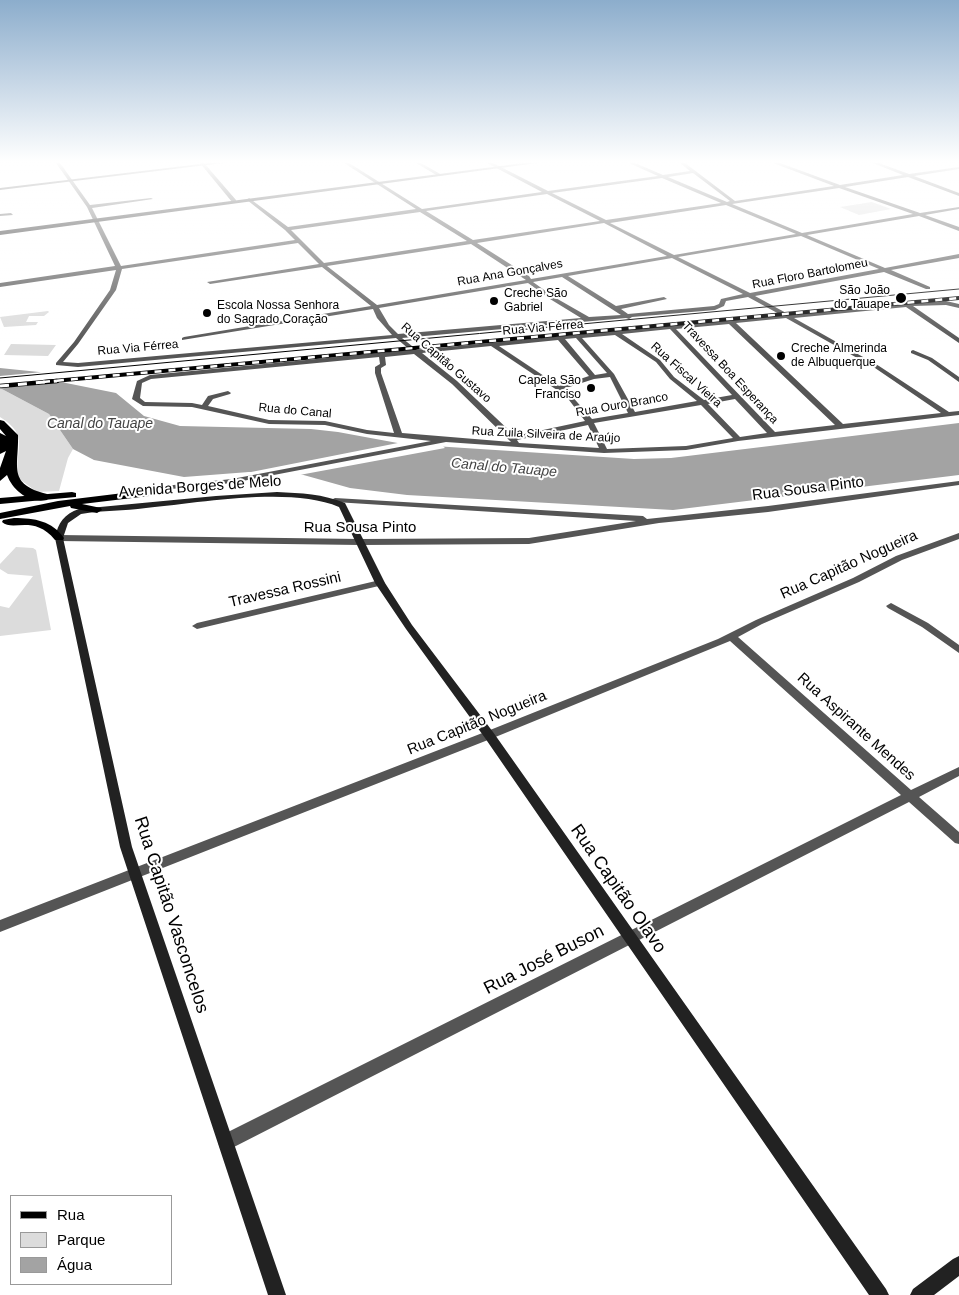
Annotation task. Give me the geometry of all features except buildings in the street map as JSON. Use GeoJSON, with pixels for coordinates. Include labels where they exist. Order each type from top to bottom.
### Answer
{"type":"FeatureCollection","features":[{"type":"Feature","properties":{"kind":"highway"},"geometry":{"type":"LineString","coordinates":[[0,423],[12,435],[13,447],[10,464],[15,484],[25,492],[43,497]]}},
{"type":"Feature","properties":{"kind":"highway"},"geometry":{"type":"LineString","coordinates":[[0,436],[0,451]]}},
{"type":"Feature","properties":{"kind":"highway"},"geometry":{"type":"LineString","coordinates":[[0,477],[10,464]]}},
{"type":"Feature","properties":{"kind":"main road"},"geometry":{"type":"LineString","coordinates":[[0,501],[149,487],[164,488]]}},
{"type":"Feature","properties":{"kind":"main road"},"geometry":{"type":"LineString","coordinates":[[0,516],[58,504],[149,492],[164,488]]}},
{"type":"Feature","properties":{"kind":"main road","name":"Avenida Borges de Melo"},"geometry":{"type":"LineString","coordinates":[[0,508],[58,504],[97,510]]}},
{"type":"Feature","properties":{"kind":"main road"},"geometry":{"type":"LineString","coordinates":[[0,523],[37,523],[52,529],[59,538]]}},
{"type":"Feature","properties":{"kind":"street"},"geometry":{"type":"LineString","coordinates":[[0,233],[69,223]]}},
{"type":"Feature","properties":{"kind":"street"},"geometry":{"type":"LineString","coordinates":[[96,223],[119,268]]}},
{"type":"Feature","properties":{"kind":"street","name":"Rua Capitão Gustavo"},"geometry":{"type":"LineString","coordinates":[[280,223],[323,265],[375,306],[377,312],[396,336],[446,375],[515,442]]}},
{"type":"Feature","properties":{"kind":"street"},"geometry":{"type":"LineString","coordinates":[[287,229],[329,223]]}},
{"type":"Feature","properties":{"kind":"street"},"geometry":{"type":"LineString","coordinates":[[441,223],[590,320]]}},
{"type":"Feature","properties":{"kind":"street"},"geometry":{"type":"LineString","coordinates":[[210,282],[590,223]]}},
{"type":"Feature","properties":{"kind":"street"},"geometry":{"type":"LineString","coordinates":[[610,223],[785,315],[877,367],[949,415]]}},
{"type":"Feature","properties":{"kind":"street"},"geometry":{"type":"LineString","coordinates":[[775,223],[928,288]]}},
{"type":"Feature","properties":{"kind":"street","name":"Rua Ana Gonçalves"},"geometry":{"type":"LineString","coordinates":[[184,339],[864,223]]}},
{"type":"Feature","properties":{"kind":"street"},"geometry":{"type":"LineString","coordinates":[[945,223],[959,229]]}},
{"type":"Feature","properties":{"kind":"street"},"geometry":{"type":"LineString","coordinates":[[0,285],[299,241]]}},
{"type":"Feature","properties":{"kind":"street","name":"Rua Floro Bartolomeu"},"geometry":{"type":"LineString","coordinates":[[723,300],[959,256]]}},
{"type":"Feature","properties":{"kind":"street","name":"Rua Via Férrea"},"geometry":{"type":"LineString","coordinates":[[119,268],[113,290],[76,343],[58,364],[87,364],[629,317],[715,308],[722,305],[723,300]]}},
{"type":"Feature","properties":{"kind":"street"},"geometry":{"type":"LineString","coordinates":[[562,274],[629,317]]}},
{"type":"Feature","properties":{"kind":"street"},"geometry":{"type":"LineString","coordinates":[[617,308],[664,299]]}},
{"type":"Feature","properties":{"kind":"street","name":"Rua Via Férrea"},"geometry":{"type":"LineString","coordinates":[[143,379],[731,322],[785,315],[946,303],[959,306]]}},
{"type":"Feature","properties":{"kind":"street"},"geometry":{"type":"LineString","coordinates":[[907,306],[959,341]]}},
{"type":"Feature","properties":{"kind":"street"},"geometry":{"type":"LineString","coordinates":[[731,322],[841,427]]}},
{"type":"Feature","properties":{"kind":"street","name":"Travessa Boa Esperança"},"geometry":{"type":"LineString","coordinates":[[671,327],[773,435]]}},
{"type":"Feature","properties":{"kind":"street","name":"Rua Fiscal Vieira"},"geometry":{"type":"LineString","coordinates":[[615,332],[658,361],[672,378],[702,402],[738,439]]}},
{"type":"Feature","properties":{"kind":"street"},"geometry":{"type":"LineString","coordinates":[[577,336],[612,375],[634,415]]}},
{"type":"Feature","properties":{"kind":"street"},"geometry":{"type":"LineString","coordinates":[[560,338],[593,377]]}},
{"type":"Feature","properties":{"kind":"street"},"geometry":{"type":"LineString","coordinates":[[492,344],[568,395],[590,422],[604,451]]}},
{"type":"Feature","properties":{"kind":"street"},"geometry":{"type":"LineString","coordinates":[[913,352],[930,359],[959,380]]}},
{"type":"Feature","properties":{"kind":"street"},"geometry":{"type":"LineString","coordinates":[[382,356],[383,365],[378,367],[378,373],[398,436]]}},
{"type":"Feature","properties":{"kind":"street"},"geometry":{"type":"LineString","coordinates":[[558,388],[593,377],[612,375]]}},
{"type":"Feature","properties":{"kind":"street","name":"Rua do Canal"},"geometry":{"type":"LineString","coordinates":[[143,379],[137,387],[136,399],[143,404],[204,407],[221,413],[269,422],[326,423],[398,436],[446,440]]}},
{"type":"Feature","properties":{"kind":"street"},"geometry":{"type":"LineString","coordinates":[[204,407],[210,397],[228,393]]}},
{"type":"Feature","properties":{"kind":"street","name":"Rua Ouro Branco"},"geometry":{"type":"LineString","coordinates":[[515,442],[590,422],[736,397]]}},
{"type":"Feature","properties":{"kind":"street","name":"Rua Zuila Silveira de Araújo"},"geometry":{"type":"LineString","coordinates":[[164,488],[267,474],[446,440],[515,442],[604,451],[686,448],[738,439],[959,413]]}},
{"type":"Feature","properties":{"kind":"street","name":"Rua Sousa Pinto"},"geometry":{"type":"LineString","coordinates":[[59,538],[360,542],[529,541],[659,520],[768,509],[959,482]]}},
{"type":"Feature","properties":{"kind":"street","name":"Avenida Borges de Melo"},"geometry":{"type":"LineString","coordinates":[[59,538],[62,524],[72,515],[97,510],[257,496],[319,497],[335,500]]}},
{"type":"Feature","properties":{"kind":"street","name":"Rua Sousa Pinto"},"geometry":{"type":"LineString","coordinates":[[335,500],[659,520]]}},
{"type":"Feature","properties":{"kind":"street","name":"Rua Capitão Olavo"},"geometry":{"type":"LineString","coordinates":[[335,500],[342,506],[380,582],[409,627],[489,735],[880,1295]]}},
{"type":"Feature","properties":{"kind":"street","name":"Rua Capitão Nogueira"},"geometry":{"type":"LineString","coordinates":[[0,926],[489,735],[732,637],[759,622],[856,580],[899,558],[959,536]]}},
{"type":"Feature","properties":{"kind":"street","name":"Rua Capitão Vasconcelos"},"geometry":{"type":"LineString","coordinates":[[59,538],[126,847],[277,1295]]}},
{"type":"Feature","properties":{"kind":"street","name":"Travessa Rossini"},"geometry":{"type":"LineString","coordinates":[[197,626],[380,582]]}},
{"type":"Feature","properties":{"kind":"street"},"geometry":{"type":"LineString","coordinates":[[891,606],[925,625],[959,650]]}},
{"type":"Feature","properties":{"kind":"street","name":"Rua Aspirante Mendes"},"geometry":{"type":"LineString","coordinates":[[732,637],[959,839]]}},
{"type":"Feature","properties":{"kind":"street","name":"Rua José Buson"},"geometry":{"type":"LineString","coordinates":[[226,1142],[959,771]]}},
{"type":"Feature","properties":{"kind":"street"},"geometry":{"type":"LineString","coordinates":[[919,1295],[959,1265]]}},
{"type":"Feature","properties":{"kind":"green space"},"geometry":{"type":"Polygon","coordinates":[[[48,311],[44,316],[29,316],[26,322],[38,322],[36,325],[4,327],[0,317],[48,311]]]}},
{"type":"Feature","properties":{"kind":"green space"},"geometry":{"type":"Polygon","coordinates":[[[11,344],[56,345],[48,356],[4,355],[11,344]]]}},
{"type":"Feature","properties":{"kind":"green space"},"geometry":{"type":"Polygon","coordinates":[[[0,388],[49,414],[73,449],[68,458],[59,491],[37,492],[18,478],[18,437],[10,424],[0,417],[0,388]]]}},
{"type":"Feature","properties":{"kind":"green space"},"geometry":{"type":"Polygon","coordinates":[[[16,547],[33,548],[36,550],[51,630],[0,636],[0,606],[9,608],[33,576],[8,574],[0,569],[0,564],[16,547]]]}},
{"type":"Feature","properties":{"kind":"water","name":"Canal do Tauape"},"geometry":{"type":"Polygon","coordinates":[[[0,368],[39,372],[66,383],[116,393],[144,416],[180,426],[311,429],[403,444],[634,459],[671,458],[959,423],[959,475],[673,510],[407,495],[350,488],[300,474],[249,472],[184,477],[94,460],[73,449],[49,414],[0,388],[0,368]]]}},
{"type":"Feature","properties":{"kind":"pier"},"geometry":{"type":"Polygon","coordinates":[[[43,372],[67,382],[0,388],[0,376],[43,372]]]}},
{"type":"Feature","properties":{"kind":"pier"},"geometry":{"type":"Polygon","coordinates":[[[403,442],[442,445],[445,448],[294,476],[246,473],[403,442]]]}},
{"type":"Feature","properties":{"kind":"tram line"},"geometry":{"type":"LineString","coordinates":[[0,378],[959,289]]}},
{"type":"Feature","properties":{"kind":"railway"},"geometry":{"type":"LineString","coordinates":[[43,382],[959,298]]}},
{"type":"Feature","properties":{"kind":"railway"},"geometry":{"type":"LineString","coordinates":[[0,386],[57,381]]}},
{"type":"Feature","properties":{"kind":"place","name":"São João do Tauape"},"geometry":{"type":"Point","coordinates":[901,298]}},
{"type":"Feature","properties":{"kind":"place","name":"Creche São Gabriel"},"geometry":{"type":"Point","coordinates":[494,301]}},
{"type":"Feature","properties":{"kind":"place","name":"Escola Nossa Senhora do Sagrado Coração"},"geometry":{"type":"Point","coordinates":[207,313]}},
{"type":"Feature","properties":{"kind":"place","name":"Creche Almerinda de Albuquerque"},"geometry":{"type":"Point","coordinates":[781,356]}},
{"type":"Feature","properties":{"kind":"place","name":"Capela São Franciso"},"geometry":{"type":"Point","coordinates":[591,388]}}]}
